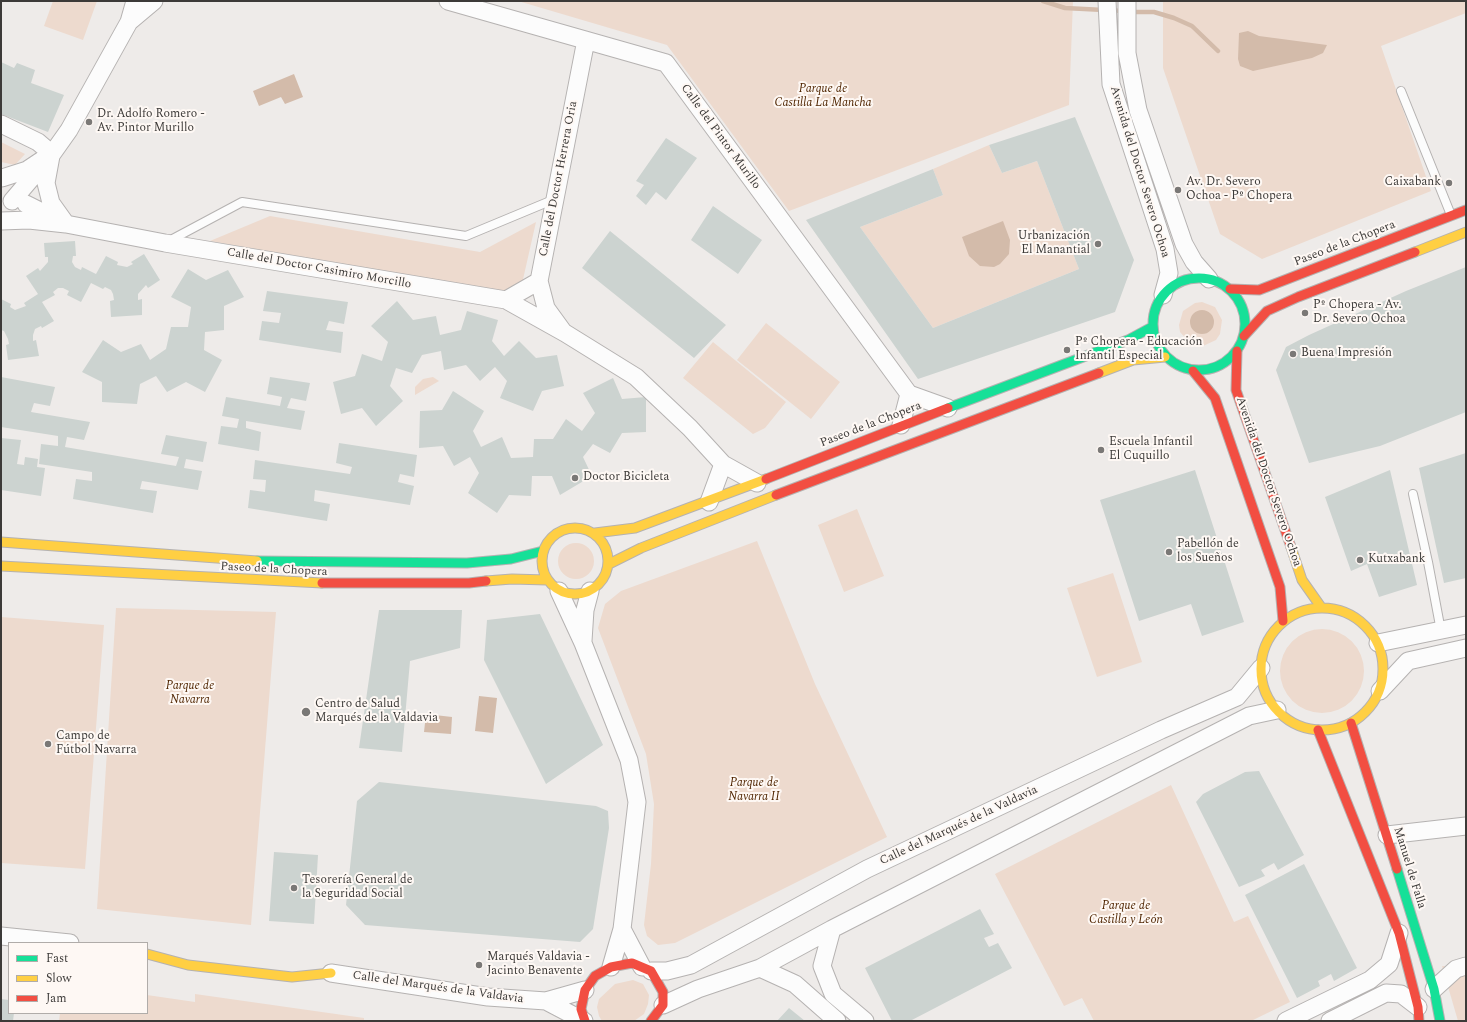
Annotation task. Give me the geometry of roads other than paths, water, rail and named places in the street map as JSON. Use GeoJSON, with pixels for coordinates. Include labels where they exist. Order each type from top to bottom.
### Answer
{"type":"FeatureCollection","features":[{"type":"Feature","properties":{"kind":"main road","name":"Paseo de la Chopera"},"geometry":{"type":"LineString","coordinates":[[1230,290],[1259,290],[1466,210]]}},
{"type":"Feature","properties":{"kind":"main road"},"geometry":{"type":"LineString","coordinates":[[1244,336],[1246,319],[1241,303],[1221,282],[1196,278],[1184,280],[1172,286],[1163,295],[1154,310],[1152,327],[1156,343],[1165,357],[1178,366],[1193,371],[1210,370],[1226,362],[1237,351],[1244,336],[1267,311],[1305,294],[1466,232]]}},
{"type":"Feature","properties":{"kind":"main road","name":"Paseo de la Chopera"},"geometry":{"type":"LineString","coordinates":[[595,533],[635,528],[709,502],[902,425],[1128,340],[1152,327]]}},
{"type":"Feature","properties":{"kind":"main road","name":"Avenida del Doctor Severo Ochoa"},"geometry":{"type":"LineString","coordinates":[[1237,351],[1236,390],[1302,580],[1321,607]]}},
{"type":"Feature","properties":{"kind":"main road"},"geometry":{"type":"LineString","coordinates":[[609,564],[641,548],[730,512],[1133,360],[1165,357]]}},
{"type":"Feature","properties":{"kind":"main road","name":"Avenida del Doctor Severo Ochoa"},"geometry":{"type":"LineString","coordinates":[[1193,371],[1215,398],[1280,587],[1284,621]]}},
{"type":"Feature","properties":{"kind":"main road"},"geometry":{"type":"LineString","coordinates":[[580,527],[595,533],[606,547],[609,564],[603,580],[590,591],[575,594],[553,585],[542,566],[543,551],[551,537],[564,529],[580,527]]}},
{"type":"Feature","properties":{"kind":"main road","name":"Paseo de la Chopera"},"geometry":{"type":"LineString","coordinates":[[1,542],[264,561],[467,563],[511,558],[543,551]]}},
{"type":"Feature","properties":{"kind":"main road","name":"Paseo de la Chopera"},"geometry":{"type":"LineString","coordinates":[[1,566],[264,582],[341,584],[469,582],[512,579],[553,585]]}},
{"type":"Feature","properties":{"kind":"main road"},"geometry":{"type":"LineString","coordinates":[[1321,607],[1339,610],[1358,619],[1378,643],[1384,670],[1380,691],[1368,710],[1351,723],[1339,728],[1318,730],[1294,723],[1277,710],[1264,689],[1261,668],[1270,638],[1284,621],[1300,612],[1321,607]]}},
{"type":"Feature","properties":{"kind":"main road","name":"Manuel de Falla"},"geometry":{"type":"LineString","coordinates":[[1351,723],[1434,989],[1440,1021]]}},
{"type":"Feature","properties":{"kind":"main road"},"geometry":{"type":"LineString","coordinates":[[1318,730],[1399,933],[1418,1014]]}},
{"type":"Feature","properties":{"kind":"main road"},"geometry":{"type":"LineString","coordinates":[[148,951],[187,954]]}},
{"type":"Feature","properties":{"kind":"main road","name":"Calle del Marqués de la Valdavia"},"geometry":{"type":"LineString","coordinates":[[148,954],[188,965],[292,977],[331,973]]}},
{"type":"Feature","properties":{"kind":"main road"},"geometry":{"type":"LineString","coordinates":[[584,1021],[581,1009],[585,990],[595,976],[611,967],[632,963],[646,969],[663,992],[663,1005],[651,1021]]}},
{"type":"Feature","properties":{"kind":"main road","name":"Calle del Marqués de la Valdavia"},"geometry":{"type":"LineString","coordinates":[[294,968],[331,973]]}},
{"type":"Feature","properties":{"kind":"street"},"geometry":{"type":"LineString","coordinates":[[1,220],[19,203],[69,130],[129,22],[135,1]]}},
{"type":"Feature","properties":{"kind":"street"},"geometry":{"type":"LineString","coordinates":[[129,22],[154,1]]}},
{"type":"Feature","properties":{"kind":"street","name":"Calle del Pintor Murillo"},"geometry":{"type":"LineString","coordinates":[[448,1],[666,63],[909,394]]}},
{"type":"Feature","properties":{"kind":"street","name":"Avenida del Doctor Severo Ochoa"},"geometry":{"type":"LineString","coordinates":[[1107,1],[1111,84],[1165,249],[1169,273],[1163,295]]}},
{"type":"Feature","properties":{"kind":"street","name":"Avenida del Doctor Severo Ochoa"},"geometry":{"type":"LineString","coordinates":[[1127,1],[1127,53],[1138,110],[1184,244],[1194,262],[1209,279]]}},
{"type":"Feature","properties":{"kind":"street","name":"Calle del Doctor Herrera Oria"},"geometry":{"type":"LineString","coordinates":[[539,282],[586,40]]}},
{"type":"Feature","properties":{"kind":"street"},"geometry":{"type":"LineString","coordinates":[[1,124],[38,142],[52,154]]}},
{"type":"Feature","properties":{"kind":"street"},"geometry":{"type":"LineString","coordinates":[[19,203],[8,184],[2,178],[27,170],[52,154]]}},
{"type":"Feature","properties":{"kind":"street"},"geometry":{"type":"LineString","coordinates":[[52,154],[46,183],[50,203],[66,224]]}},
{"type":"Feature","properties":{"kind":"street","name":"Calle del Doctor Casimiro Morcillo"},"geometry":{"type":"LineString","coordinates":[[19,203],[66,224]]}},
{"type":"Feature","properties":{"kind":"street","name":"Calle del Doctor Casimiro Morcillo"},"geometry":{"type":"LineString","coordinates":[[1,220],[29,220],[66,224],[164,243],[506,300],[565,333],[636,377],[690,428],[723,464],[757,483]]}},
{"type":"Feature","properties":{"kind":"street"},"geometry":{"type":"LineString","coordinates":[[506,300],[539,282]]}},
{"type":"Feature","properties":{"kind":"street","name":"Calle del Doctor Casimiro Morcillo"},"geometry":{"type":"LineString","coordinates":[[539,282],[546,308],[565,333]]}},
{"type":"Feature","properties":{"kind":"street"},"geometry":{"type":"LineString","coordinates":[[902,425],[909,394],[948,408]]}},
{"type":"Feature","properties":{"kind":"street"},"geometry":{"type":"LineString","coordinates":[[709,502],[723,464]]}},
{"type":"Feature","properties":{"kind":"street"},"geometry":{"type":"LineString","coordinates":[[553,585],[583,643],[628,760],[637,802],[622,929],[611,967]]}},
{"type":"Feature","properties":{"kind":"street"},"geometry":{"type":"LineString","coordinates":[[583,643],[585,610],[590,591]]}},
{"type":"Feature","properties":{"kind":"street"},"geometry":{"type":"LineString","coordinates":[[1378,643],[1466,625]]}},
{"type":"Feature","properties":{"kind":"street"},"geometry":{"type":"LineString","coordinates":[[1380,691],[1408,661],[1466,648]]}},
{"type":"Feature","properties":{"kind":"street","name":"Calle del Marqués de la Valdavia"},"geometry":{"type":"LineString","coordinates":[[646,969],[667,972],[691,965],[867,870],[1161,730],[1237,697],[1261,668]]}},
{"type":"Feature","properties":{"kind":"street"},"geometry":{"type":"LineString","coordinates":[[663,1005],[698,988],[760,968],[832,929],[1249,716],[1277,710]]}},
{"type":"Feature","properties":{"kind":"street"},"geometry":{"type":"LineString","coordinates":[[1386,835],[1466,826]]}},
{"type":"Feature","properties":{"kind":"street"},"geometry":{"type":"LineString","coordinates":[[622,929],[646,969]]}},
{"type":"Feature","properties":{"kind":"street"},"geometry":{"type":"LineString","coordinates":[[832,929],[822,966],[833,994],[865,1021]]}},
{"type":"Feature","properties":{"kind":"street"},"geometry":{"type":"LineString","coordinates":[[1286,1021],[1370,980],[1389,964],[1399,933]]}},
{"type":"Feature","properties":{"kind":"street"},"geometry":{"type":"LineString","coordinates":[[1,936],[60,942]]}},
{"type":"Feature","properties":{"kind":"street"},"geometry":{"type":"LineString","coordinates":[[1434,989],[1456,969],[1466,966]]}},
{"type":"Feature","properties":{"kind":"street"},"geometry":{"type":"LineString","coordinates":[[760,968],[795,984],[837,1021]]}},
{"type":"Feature","properties":{"kind":"street","name":"Calle del Marqués de la Valdavia"},"geometry":{"type":"LineString","coordinates":[[331,973],[488,997],[546,1001],[585,990]]}},
{"type":"Feature","properties":{"kind":"street"},"geometry":{"type":"LineString","coordinates":[[1330,1021],[1386,994],[1401,994],[1418,1014]]}},
{"type":"Feature","properties":{"kind":"street","name":"Calle del Marqués de la Valdavia"},"geometry":{"type":"LineString","coordinates":[[546,1001],[584,1021]]}},
{"type":"Feature","properties":{"kind":"lane"},"geometry":{"type":"LineString","coordinates":[[1402,91],[1451,216]]}},
{"type":"Feature","properties":{"kind":"lane"},"geometry":{"type":"LineString","coordinates":[[164,243],[242,202],[466,236],[556,198]]}},
{"type":"Feature","properties":{"kind":"lane"},"geometry":{"type":"LineString","coordinates":[[1413,494],[1441,630]]}},
{"type":"Feature","properties":{"kind":"waterway"},"geometry":{"type":"LineString","coordinates":[[1043,1],[1065,8],[1123,11]]}},
{"type":"Feature","properties":{"kind":"waterway"},"geometry":{"type":"LineString","coordinates":[[1131,12],[1154,12],[1174,18],[1192,26],[1218,51]]}},
{"type":"Feature","properties":{"kind":"place","name":"Dr. Adolfo Romero - Av. Pintor Murillo"},"geometry":{"type":"Point","coordinates":[89,122]}},
{"type":"Feature","properties":{"kind":"place","name":"Caixabank"},"geometry":{"type":"Point","coordinates":[1449,183]}},
{"type":"Feature","properties":{"kind":"place","name":"Av. Dr. Severo Ochoa - Pº Chopera"},"geometry":{"type":"Point","coordinates":[1178,190]}},
{"type":"Feature","properties":{"kind":"place","name":"Urbanización El Manantial"},"geometry":{"type":"Point","coordinates":[1098,244]}},
{"type":"Feature","properties":{"kind":"place","name":"Pº Chopera - Av. Dr. Severo Ochoa"},"geometry":{"type":"Point","coordinates":[1305,313]}},
{"type":"Feature","properties":{"kind":"place","name":"Pº Chopera - Educación Infantil Especial"},"geometry":{"type":"Point","coordinates":[1067,350]}},
{"type":"Feature","properties":{"kind":"place","name":"Buena Impresión"},"geometry":{"type":"Point","coordinates":[1293,354]}},
{"type":"Feature","properties":{"kind":"place","name":"Escuela Infantil El Cuquillo"},"geometry":{"type":"Point","coordinates":[1101,450]}},
{"type":"Feature","properties":{"kind":"place","name":"Doctor Bicicleta"},"geometry":{"type":"Point","coordinates":[575,478]}},
{"type":"Feature","properties":{"kind":"place","name":"Pabellón de los Sueños"},"geometry":{"type":"Point","coordinates":[1169,552]}},
{"type":"Feature","properties":{"kind":"place","name":"Kutxabank"},"geometry":{"type":"Point","coordinates":[1360,560]}},
{"type":"Feature","properties":{"kind":"place","name":"Centro de Salud Marqués de la Valdavia"},"geometry":{"type":"Point","coordinates":[306,712]}},
{"type":"Feature","properties":{"kind":"place","name":"Campo de Fútbol Navarra"},"geometry":{"type":"Point","coordinates":[48,744]}},
{"type":"Feature","properties":{"kind":"place","name":"Tesorería General de la Seguridad Social"},"geometry":{"type":"Point","coordinates":[294,888]}},
{"type":"Feature","properties":{"kind":"place","name":"Marqués Valdavia - Jacinto Benavente"},"geometry":{"type":"Point","coordinates":[479,965]}},
{"type":"Feature","properties":{"kind":"park label","name":"Parque de Castilla La Mancha"},"geometry":{"type":"Point","coordinates":[823,97]}},
{"type":"Feature","properties":{"kind":"park label","name":"Parque de Navarra"},"geometry":{"type":"Point","coordinates":[190,694]}},
{"type":"Feature","properties":{"kind":"park label","name":"Parque de Navarra II"},"geometry":{"type":"Point","coordinates":[754,791]}},
{"type":"Feature","properties":{"kind":"park label","name":"Parque de Castilla y León"},"geometry":{"type":"Point","coordinates":[1126,914]}}]}
